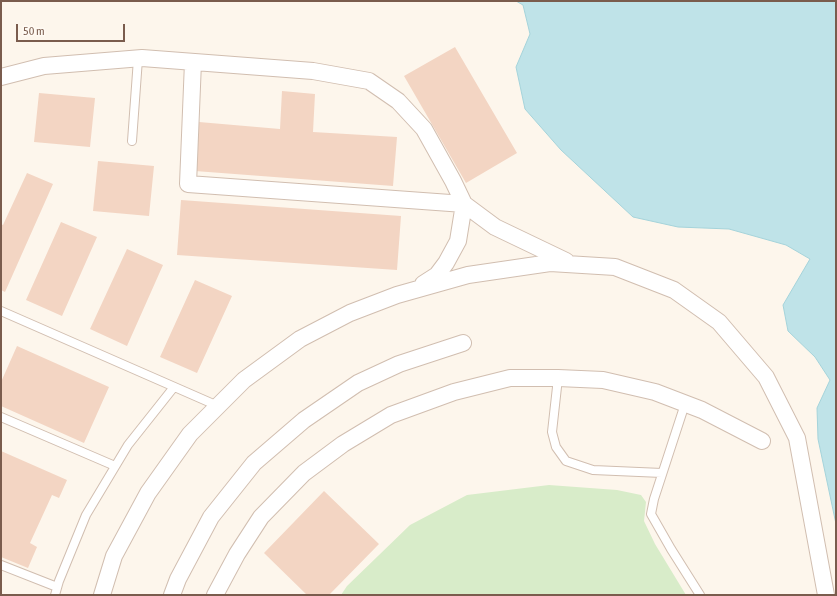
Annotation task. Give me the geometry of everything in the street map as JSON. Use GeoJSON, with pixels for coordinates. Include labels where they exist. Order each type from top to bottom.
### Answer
{"type":"FeatureCollection","features":[{"type":"Feature","properties":{"kind":"street"},"geometry":{"type":"LineString","coordinates":[[1,77],[44,66],[138,59],[313,70],[369,81],[398,101],[424,129],[464,204],[495,227],[573,264]]}},
{"type":"Feature","properties":{"kind":"street"},"geometry":{"type":"LineString","coordinates":[[193,62],[188,184],[464,204]]}},
{"type":"Feature","properties":{"kind":"street"},"geometry":{"type":"LineString","coordinates":[[413,290],[437,275],[446,263],[458,241],[464,204]]}},
{"type":"Feature","properties":{"kind":"street"},"geometry":{"type":"LineString","coordinates":[[102,595],[114,556],[148,493],[190,434],[244,380],[300,339],[350,313],[397,295],[468,275],[550,263],[615,267],[674,290],[719,322],[766,377],[797,438],[826,595]]}},
{"type":"Feature","properties":{"kind":"street"},"geometry":{"type":"LineString","coordinates":[[172,595],[178,579],[211,517],[254,463],[304,420],[358,383],[399,364],[463,343]]}},
{"type":"Feature","properties":{"kind":"street"},"geometry":{"type":"LineString","coordinates":[[215,595],[237,554],[261,517],[304,473],[342,444],[390,415],[454,392],[510,378],[603,380],[655,392],[702,410],[762,441]]}},
{"type":"Feature","properties":{"kind":"lane"},"geometry":{"type":"LineString","coordinates":[[132,141],[138,59]]}},
{"type":"Feature","properties":{"kind":"lane"},"geometry":{"type":"LineString","coordinates":[[1,311],[218,406]]}},
{"type":"Feature","properties":{"kind":"lane"},"geometry":{"type":"LineString","coordinates":[[558,378],[552,432],[556,447],[566,461],[592,470],[662,473]]}},
{"type":"Feature","properties":{"kind":"lane"},"geometry":{"type":"LineString","coordinates":[[1,565],[56,591],[86,515],[128,444],[174,387]]}},
{"type":"Feature","properties":{"kind":"lane"},"geometry":{"type":"LineString","coordinates":[[685,404],[662,473],[651,514],[700,595]]}},
{"type":"Feature","properties":{"kind":"lane"},"geometry":{"type":"LineString","coordinates":[[1,417],[115,466]]}},
{"type":"Feature","properties":{"kind":"green space"},"geometry":{"type":"Polygon","coordinates":[[[549,485],[617,490],[641,495],[646,502],[644,521],[655,544],[686,595],[341,595],[347,586],[410,525],[467,495],[549,485]]]}},
{"type":"Feature","properties":{"kind":"water"},"geometry":{"type":"Polygon","coordinates":[[[516,1],[836,1],[836,524],[818,439],[817,408],[830,380],[815,357],[788,331],[783,305],[810,259],[786,245],[729,229],[678,227],[633,217],[561,150],[525,109],[516,67],[530,34],[523,5],[516,1]]]}},
{"type":"Feature","properties":{"kind":"building"},"geometry":{"type":"Polygon","coordinates":[[[455,47],[517,153],[466,183],[404,76],[455,47]]]}},
{"type":"Feature","properties":{"kind":"building"},"geometry":{"type":"Polygon","coordinates":[[[282,91],[315,94],[313,132],[397,137],[393,186],[195,171],[199,122],[280,129],[282,91]]]}},
{"type":"Feature","properties":{"kind":"building"},"geometry":{"type":"Polygon","coordinates":[[[39,93],[95,98],[90,147],[34,142],[39,93]]]}},
{"type":"Feature","properties":{"kind":"building"},"geometry":{"type":"Polygon","coordinates":[[[98,161],[154,166],[149,216],[93,211],[98,161]]]}},
{"type":"Feature","properties":{"kind":"building"},"geometry":{"type":"Polygon","coordinates":[[[27,173],[53,184],[5,292],[1,290],[1,224],[3,225],[27,173]]]}},
{"type":"Feature","properties":{"kind":"building"},"geometry":{"type":"Polygon","coordinates":[[[181,200],[401,216],[397,270],[177,255],[181,200]]]}},
{"type":"Feature","properties":{"kind":"building"},"geometry":{"type":"Polygon","coordinates":[[[61,222],[97,237],[62,316],[26,300],[61,222]]]}},
{"type":"Feature","properties":{"kind":"building"},"geometry":{"type":"Polygon","coordinates":[[[127,249],[163,265],[127,346],[90,329],[127,249]]]}},
{"type":"Feature","properties":{"kind":"building"},"geometry":{"type":"Polygon","coordinates":[[[195,280],[232,296],[197,373],[160,357],[195,280]]]}},
{"type":"Feature","properties":{"kind":"building"},"geometry":{"type":"Polygon","coordinates":[[[17,346],[109,387],[84,443],[1,406],[1,382],[17,346]]]}},
{"type":"Feature","properties":{"kind":"building"},"geometry":{"type":"Polygon","coordinates":[[[1,451],[67,480],[59,498],[52,495],[30,543],[37,547],[28,568],[1,557],[1,451]]]}},
{"type":"Feature","properties":{"kind":"building"},"geometry":{"type":"Polygon","coordinates":[[[324,491],[379,544],[329,595],[307,595],[264,553],[324,491]]]}}]}
